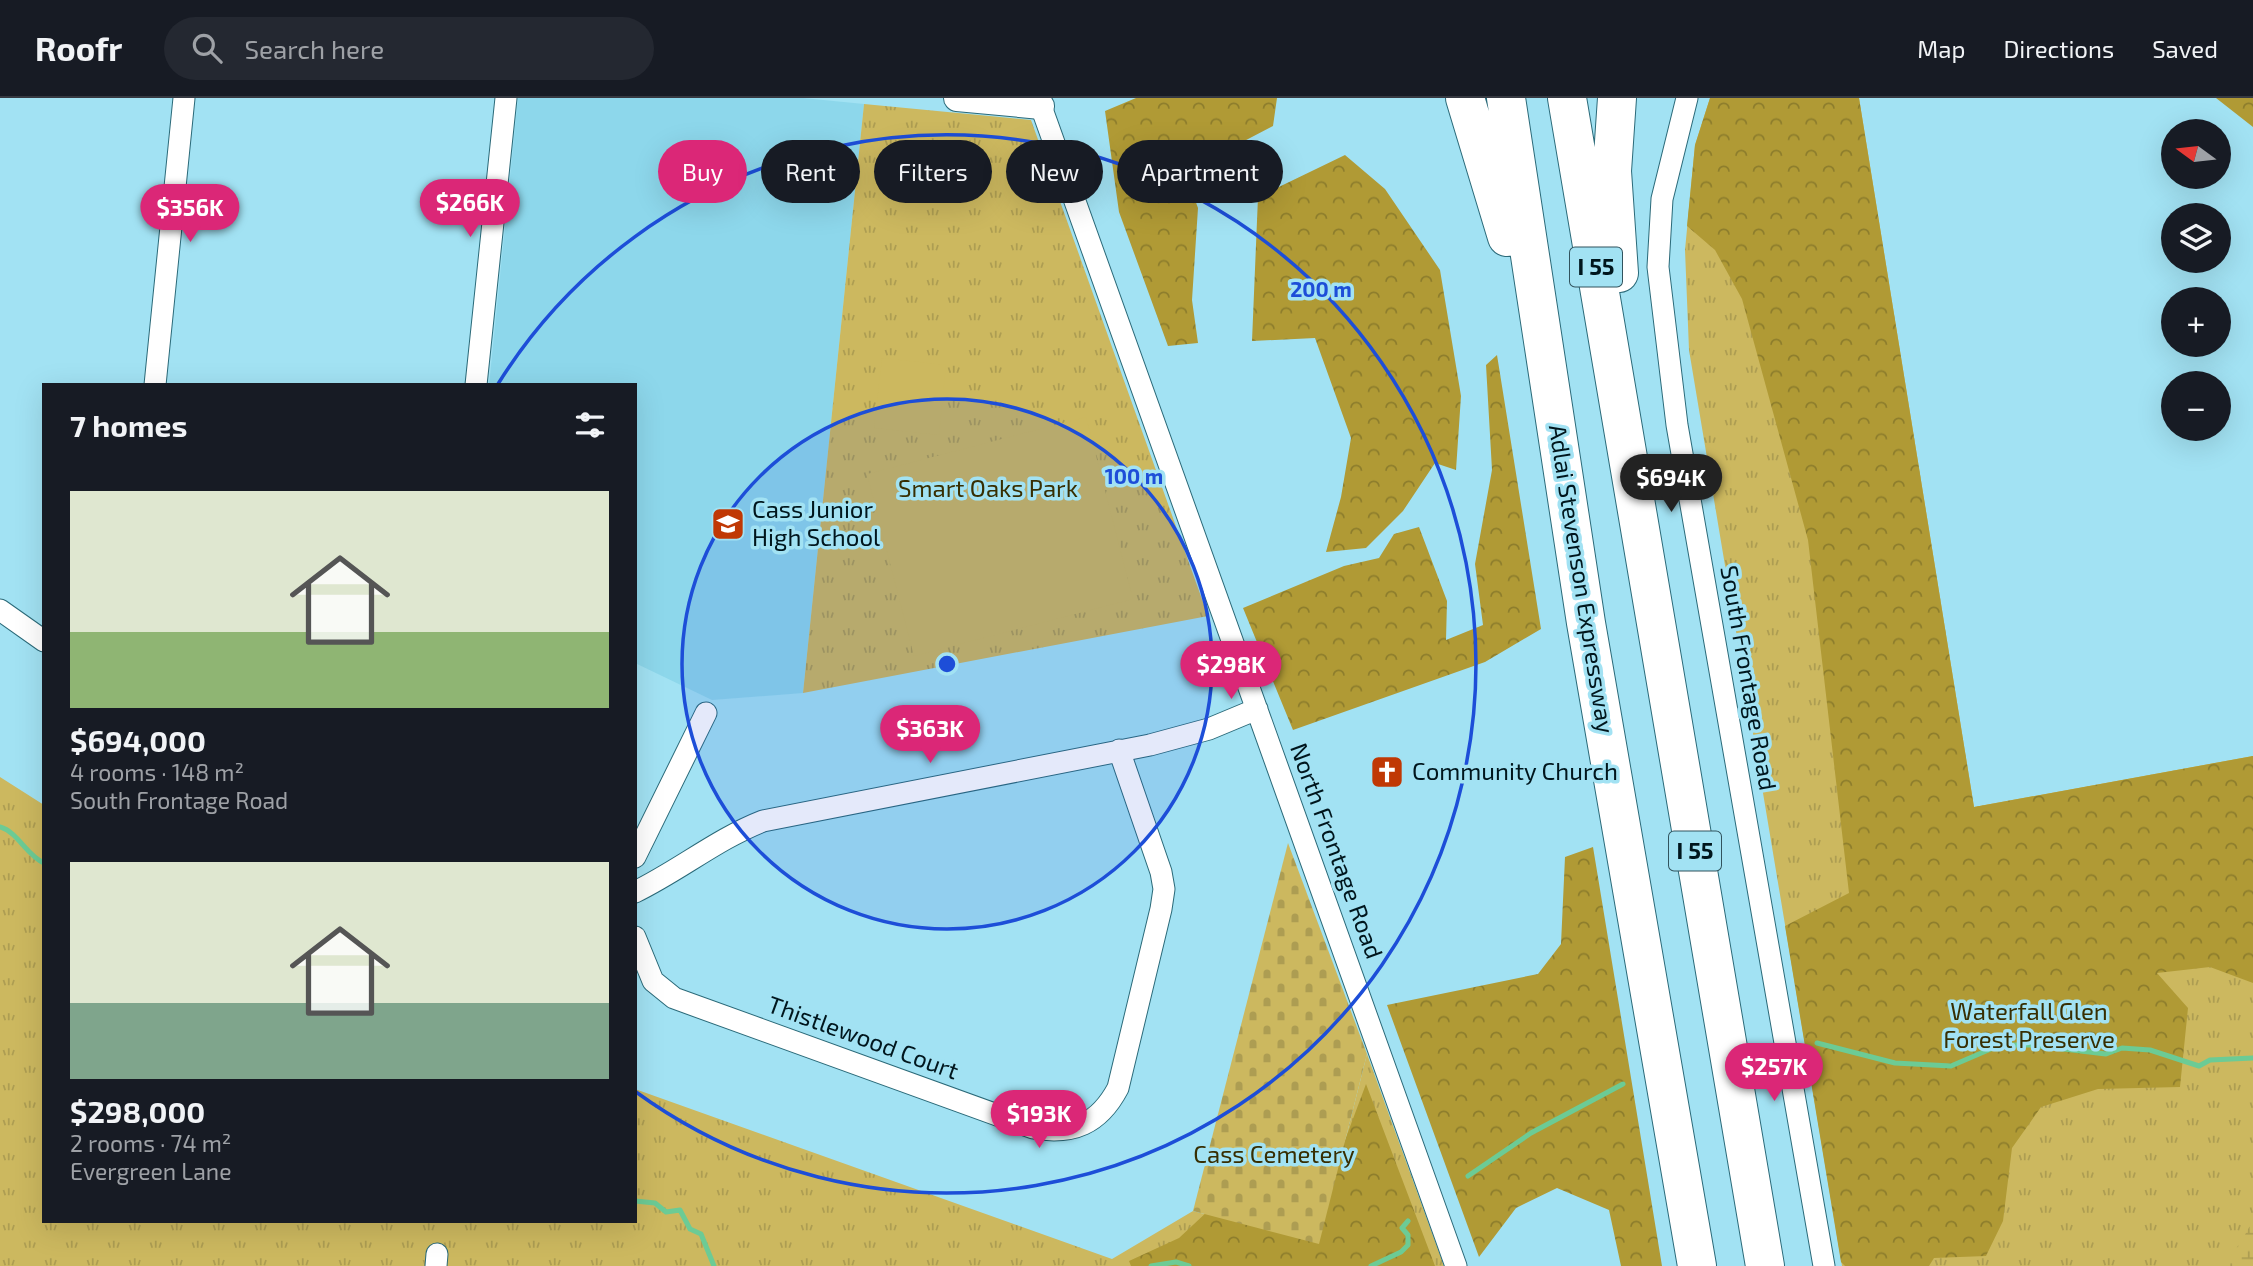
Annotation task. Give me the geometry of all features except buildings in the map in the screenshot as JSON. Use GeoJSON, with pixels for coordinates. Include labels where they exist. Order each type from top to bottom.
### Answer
{"type":"FeatureCollection","features":[{"type":"Feature","properties":{"kind":"highway"},"geometry":{"type":"LineString","coordinates":[[1465,98],[1545,358]]}},
{"type":"Feature","properties":{"kind":"highway","name":"Adlai Stevenson Expressway"},"geometry":{"type":"LineString","coordinates":[[1506,98],[1586,623],[1698,1266]]}},
{"type":"Feature","properties":{"kind":"highway","name":"I 55"},"geometry":{"type":"LineString","coordinates":[[1567,98],[1765,1266]]}},
{"type":"Feature","properties":{"kind":"highway"},"geometry":{"type":"LineString","coordinates":[[1618,98],[1612,171],[1624,436]]}},
{"type":"Feature","properties":{"kind":"street"},"geometry":{"type":"LineString","coordinates":[[155,383],[184,98]]}},
{"type":"Feature","properties":{"kind":"street"},"geometry":{"type":"LineString","coordinates":[[476,383],[506,98]]}},
{"type":"Feature","properties":{"kind":"street"},"geometry":{"type":"LineString","coordinates":[[957,98],[1047,101]]}},
{"type":"Feature","properties":{"kind":"street","name":"South Frontage Road"},"geometry":{"type":"LineString","coordinates":[[1687,98],[1662,199],[1658,267],[1677,425],[1824,1266]]}},
{"type":"Feature","properties":{"kind":"street","name":"North Frontage Road"},"geometry":{"type":"LineString","coordinates":[[1047,101],[1257,709],[1456,1266]]}},
{"type":"Feature","properties":{"kind":"street"},"geometry":{"type":"LineString","coordinates":[[0,610],[42,640]]}},
{"type":"Feature","properties":{"kind":"street"},"geometry":{"type":"LineString","coordinates":[[637,891],[728,834],[763,821],[1188,735],[1257,709]]}},
{"type":"Feature","properties":{"kind":"street"},"geometry":{"type":"LineString","coordinates":[[637,854],[706,713]]}},
{"type":"Feature","properties":{"kind":"street","name":"Thistlewood Court"},"geometry":{"type":"LineString","coordinates":[[637,942],[653,981],[674,998],[1034,1128],[1054,1131],[1073,1128],[1107,1107],[1118,1088],[1161,909],[1161,872],[1119,750]]}},
{"type":"Feature","properties":{"kind":"shaded area","name":"Cass Junior High School"},"geometry":{"type":"Polygon","coordinates":[[[518,98],[803,98],[864,104],[860,143],[860,140],[761,140],[761,203],[854,203],[803,693],[712,700],[637,664],[637,383],[489,383],[518,98]]]}},
{"type":"Feature","properties":{"kind":"green space"},"geometry":{"type":"Polygon","coordinates":[[[1136,98],[1277,98],[1273,126],[1246,140],[1117,140],[1117,198],[1105,111],[1136,98]]]}},
{"type":"Feature","properties":{"kind":"green space","name":"Waterfall Glen Forest Preserve"},"geometry":{"type":"Polygon","coordinates":[[[1710,98],[1859,98],[1974,807],[2253,756],[2253,1266],[1842,1266],[1689,350],[1685,250],[1695,145],[1710,98]]]}},
{"type":"Feature","properties":{"kind":"green space","name":"Waterfall Glen Forest Preserve"},"geometry":{"type":"Polygon","coordinates":[[[1710,98],[1859,98],[1974,807],[2253,756],[2253,983],[2210,967],[2157,973],[2188,1008],[2180,1087],[2098,1089],[2041,1107],[2012,1148],[2003,1221],[1986,1256],[1934,1258],[1929,1266],[1845,1266],[1841,1262],[1785,926],[1849,893],[1808,540],[1742,299],[1715,250],[1687,226],[1695,145],[1710,98]]]}},
{"type":"Feature","properties":{"kind":"green space"},"geometry":{"type":"Polygon","coordinates":[[[2216,98],[2253,98],[2253,127],[2216,98]]]}},
{"type":"Feature","properties":{"kind":"green space","name":"Smart Oaks Park"},"geometry":{"type":"Polygon","coordinates":[[[864,104],[1031,120],[1038,140],[1006,140],[1006,203],[1061,203],[1208,616],[803,693],[854,203],[860,203],[860,143],[864,104]]]}},
{"type":"Feature","properties":{"kind":"green space"},"geometry":{"type":"Polygon","coordinates":[[[1345,155],[1385,189],[1440,270],[1461,396],[1456,470],[1435,463],[1403,511],[1366,548],[1326,552],[1341,497],[1351,438],[1315,338],[1252,341],[1258,203],[1283,203],[1283,185],[1345,155]]]}},
{"type":"Feature","properties":{"kind":"green space"},"geometry":{"type":"Polygon","coordinates":[[[1118,203],[1196,203],[1192,300],[1198,343],[1168,346],[1118,203]]]}},
{"type":"Feature","properties":{"kind":"green space"},"geometry":{"type":"Polygon","coordinates":[[[1497,355],[1541,629],[1485,662],[1293,730],[1243,608],[1344,566],[1379,558],[1394,534],[1419,527],[1447,601],[1446,640],[1483,625],[1475,564],[1492,470],[1486,365],[1497,355]]]}},
{"type":"Feature","properties":{"kind":"green space"},"geometry":{"type":"Polygon","coordinates":[[[882,358],[946,365],[939,435],[874,428],[882,358]]]}},
{"type":"Feature","properties":{"kind":"green space"},"geometry":{"type":"Polygon","coordinates":[[[1086,417],[1133,599],[914,656],[867,474],[1086,417]]]}},
{"type":"Feature","properties":{"kind":"green space"},"geometry":{"type":"Polygon","coordinates":[[[0,777],[42,804],[42,1223],[637,1223],[637,1090],[1112,1259],[1193,1211],[1319,1244],[1367,1054],[1444,1266],[0,1266],[0,777]]]}},
{"type":"Feature","properties":{"kind":"green space","name":"Cass Cemetery"},"geometry":{"type":"Polygon","coordinates":[[[1288,843],[1367,1054],[1319,1244],[1193,1211],[1288,843]]]}},
{"type":"Feature","properties":{"kind":"green space"},"geometry":{"type":"Polygon","coordinates":[[[1593,847],[1662,1266],[1621,1266],[1609,1210],[1557,1188],[1516,1208],[1479,1257],[1387,1005],[1538,974],[1561,944],[1565,857],[1593,847]]]}},
{"type":"Feature","properties":{"kind":"green space"},"geometry":{"type":"Polygon","coordinates":[[[1366,1084],[1435,1266],[1131,1266],[1129,1261],[1179,1238],[1209,1210],[1311,1231],[1366,1084]]]}},
{"type":"Feature","properties":{"kind":"green space"},"geometry":{"type":"Polygon","coordinates":[[[2253,1219],[2253,1266],[2211,1266],[2231,1254],[2253,1219]]]}},
{"type":"Feature","properties":{"kind":"waterway"},"geometry":{"type":"LineString","coordinates":[[0,827],[12,834],[42,862]]}},
{"type":"Feature","properties":{"kind":"waterway"},"geometry":{"type":"LineString","coordinates":[[1817,1043],[1895,1063],[1951,1066],[2000,1045],[2031,1045],[2106,1054],[2122,1048],[2150,1050],[2199,1066],[2210,1060],[2253,1058]]}},
{"type":"Feature","properties":{"kind":"waterway"},"geometry":{"type":"LineString","coordinates":[[1468,1176],[1531,1133],[1623,1084]]}},
{"type":"Feature","properties":{"kind":"waterway"},"geometry":{"type":"LineString","coordinates":[[637,1201],[655,1203],[666,1212],[680,1210],[690,1229],[701,1234],[714,1266]]}},
{"type":"Feature","properties":{"kind":"waterway"},"geometry":{"type":"LineString","coordinates":[[1371,1266],[1401,1252],[1408,1245],[1408,1235],[1402,1228],[1408,1221]]}},
{"type":"Feature","properties":{"kind":"waterway"},"geometry":{"type":"LineString","coordinates":[[1151,1266],[1176,1262],[1189,1266]]}},
{"type":"Feature","properties":{"kind":"place","name":"Cass Junior High School"},"geometry":{"type":"Point","coordinates":[728,524]}},
{"type":"Feature","properties":{"kind":"place","name":"Community Church"},"geometry":{"type":"Point","coordinates":[1387,772]}}]}
